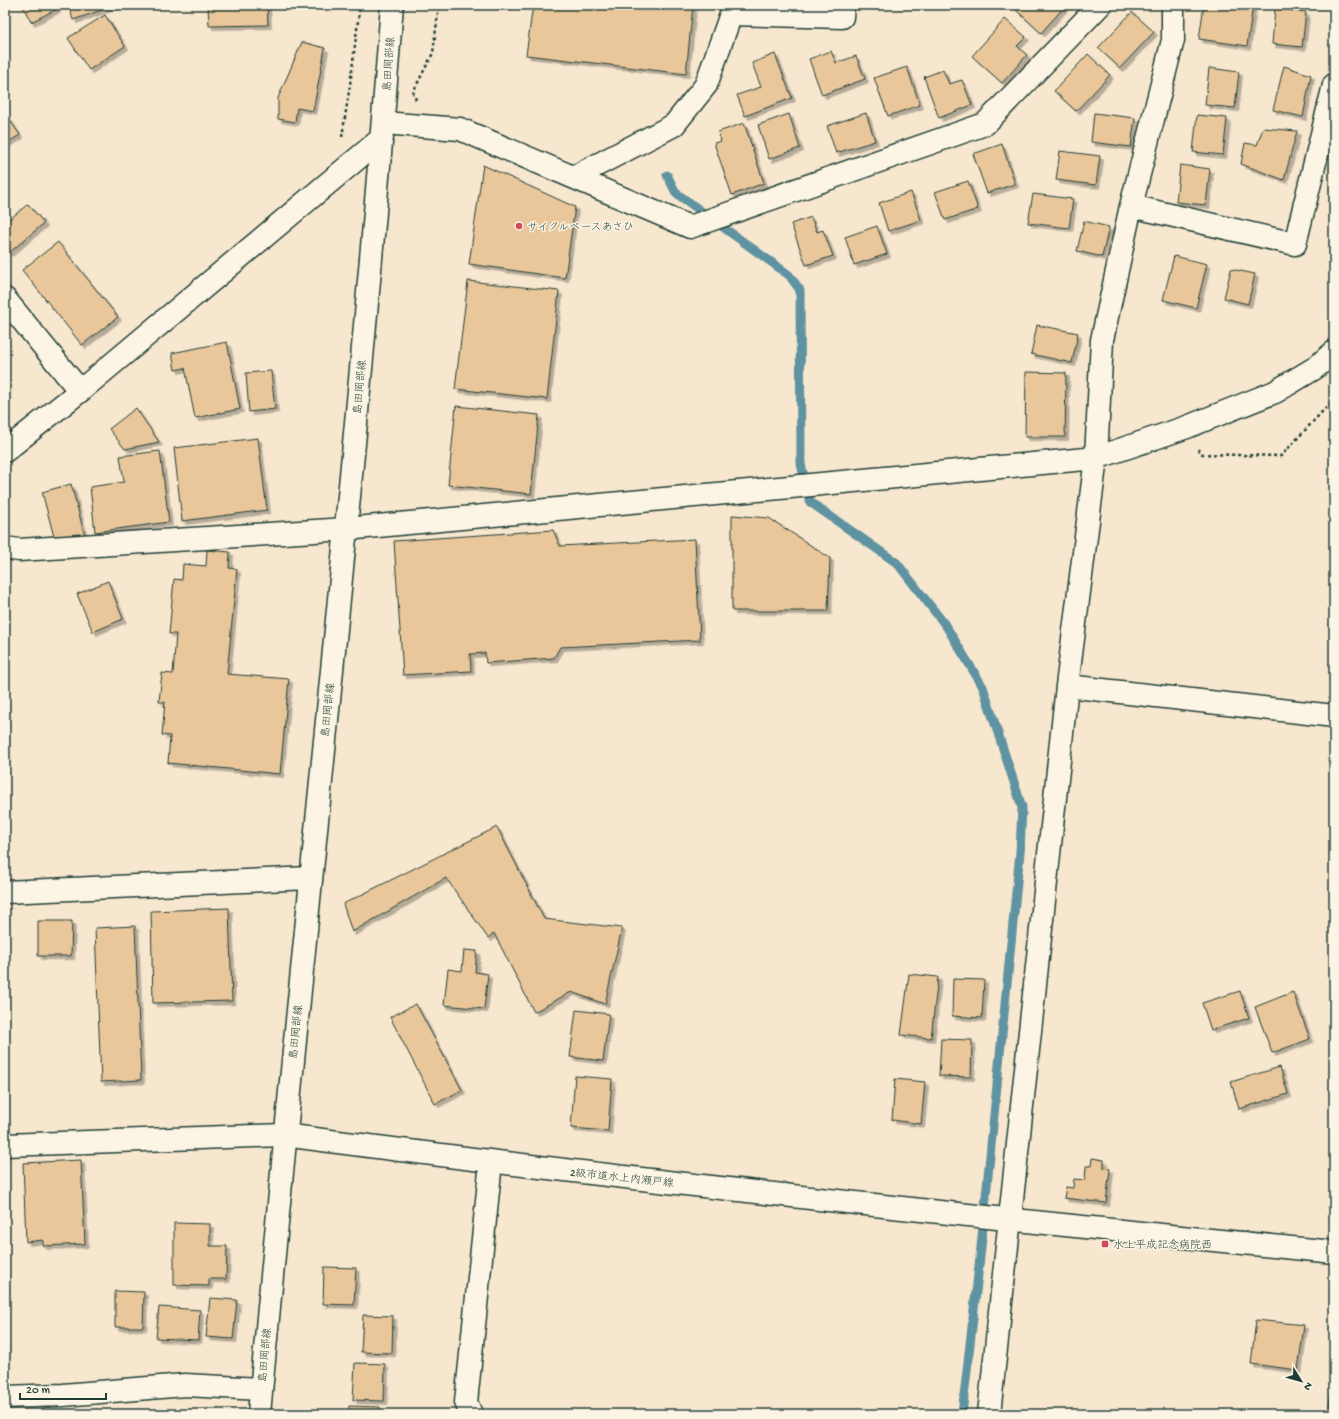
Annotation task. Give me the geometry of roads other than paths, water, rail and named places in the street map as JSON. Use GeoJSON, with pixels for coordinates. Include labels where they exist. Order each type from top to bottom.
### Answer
{"type":"FeatureCollection","features":[{"type":"Feature","properties":{"kind":"street","name":"島田岡部線"},"geometry":{"type":"LineString","coordinates":[[259,1414],[284,1135],[346,528],[383,131],[392,5]]}},
{"type":"Feature","properties":{"kind":"street"},"geometry":{"type":"LineString","coordinates":[[574,177],[674,125],[706,85],[731,14],[842,17],[843,5]]}},
{"type":"Feature","properties":{"kind":"street"},"geometry":{"type":"LineString","coordinates":[[5,452],[80,391],[383,131],[460,129],[690,227],[985,124],[1100,5]]}},
{"type":"Feature","properties":{"kind":"street"},"geometry":{"type":"LineString","coordinates":[[989,1414],[1067,686],[1096,458],[1102,340],[1131,206],[1173,40],[1173,5]]}},
{"type":"Feature","properties":{"kind":"street"},"geometry":{"type":"LineString","coordinates":[[1131,206],[1295,244],[1334,85]]}},
{"type":"Feature","properties":{"kind":"street"},"geometry":{"type":"LineString","coordinates":[[5,299],[80,391]]}},
{"type":"Feature","properties":{"kind":"street"},"geometry":{"type":"LineString","coordinates":[[5,548],[20,550],[346,528],[1096,458],[1187,427],[1275,392],[1315,368],[1334,352]]}},
{"type":"Feature","properties":{"kind":"street"},"geometry":{"type":"LineString","coordinates":[[1067,686],[1334,716]]}},
{"type":"Feature","properties":{"kind":"street"},"geometry":{"type":"LineString","coordinates":[[5,892],[310,878]]}},
{"type":"Feature","properties":{"kind":"street","name":"2級市道水上内瀬戸線"},"geometry":{"type":"LineString","coordinates":[[5,1145],[284,1135],[491,1162],[1010,1220]]}},
{"type":"Feature","properties":{"kind":"street"},"geometry":{"type":"LineString","coordinates":[[471,1414],[466,1402],[491,1162]]}},
{"type":"Feature","properties":{"kind":"street"},"geometry":{"type":"LineString","coordinates":[[1010,1220],[1334,1252]]}},
{"type":"Feature","properties":{"kind":"street"},"geometry":{"type":"LineString","coordinates":[[5,1397],[185,1385],[261,1389]]}},
{"type":"Feature","properties":{"kind":"waterway"},"geometry":{"type":"LineString","coordinates":[[667,175],[676,193],[789,275],[800,290],[801,464],[810,502],[897,563],[946,626],[983,687],[1022,807],[1020,852],[980,1257],[962,1414]]}},
{"type":"Feature","properties":{"kind":"place","name":"サイクルベースあさひ"},"geometry":{"type":"Point","coordinates":[519,226]}},
{"type":"Feature","properties":{"kind":"place","name":"水上平成記念病院西"},"geometry":{"type":"Point","coordinates":[1105,1244]}}]}
